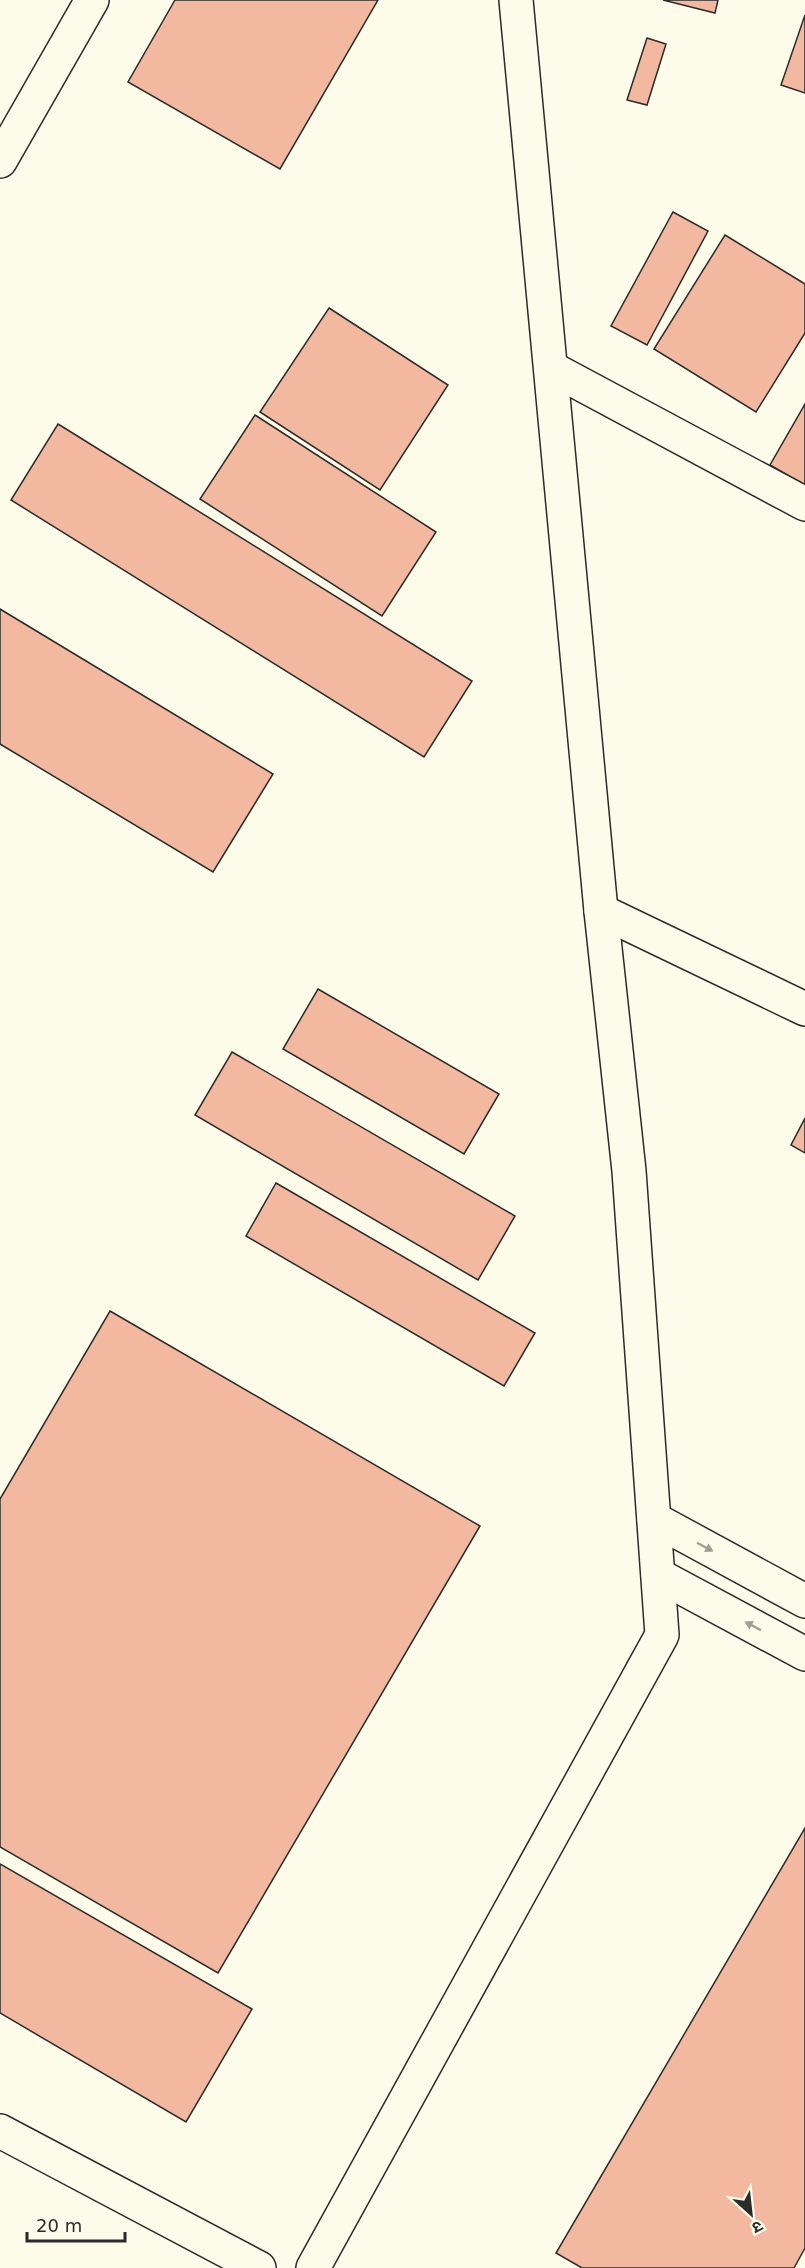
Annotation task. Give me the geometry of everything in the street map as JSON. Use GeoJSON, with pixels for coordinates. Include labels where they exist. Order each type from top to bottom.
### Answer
{"type":"FeatureCollection","features":[{"type":"Feature","properties":{"kind":"street"},"geometry":{"type":"LineString","coordinates":[[0,161],[92,0]]}},
{"type":"Feature","properties":{"kind":"street"},"geometry":{"type":"LineString","coordinates":[[313,2268],[662,1635],[628,1171],[601,911],[516,0]]}},
{"type":"Feature","properties":{"kind":"street"},"geometry":{"type":"LineString","coordinates":[[551,368],[805,504]]}},
{"type":"Feature","properties":{"kind":"street"},"geometry":{"type":"LineString","coordinates":[[601,911],[805,1009]]}},
{"type":"Feature","properties":{"kind":"street"},"geometry":{"type":"LineString","coordinates":[[654,1519],[805,1601]]}},
{"type":"Feature","properties":{"kind":"street"},"geometry":{"type":"LineString","coordinates":[[658,1575],[805,1654]]}},
{"type":"Feature","properties":{"kind":"street"},"geometry":{"type":"LineString","coordinates":[[0,2131],[259,2268]]}},
{"type":"Feature","properties":{"kind":"building"},"geometry":{"type":"Polygon","coordinates":[[[175,0],[378,0],[280,169],[128,82],[175,0]]]}},
{"type":"Feature","properties":{"kind":"building"},"geometry":{"type":"Polygon","coordinates":[[[663,0],[718,0],[715,13],[663,0]]]}},
{"type":"Feature","properties":{"kind":"building"},"geometry":{"type":"Polygon","coordinates":[[[805,15],[805,93],[781,85],[805,15]]]}},
{"type":"Feature","properties":{"kind":"building"},"geometry":{"type":"Polygon","coordinates":[[[647,38],[666,44],[647,105],[627,100],[647,38]]]}},
{"type":"Feature","properties":{"kind":"building"},"geometry":{"type":"Polygon","coordinates":[[[673,212],[708,231],[647,345],[611,326],[673,212]]]}},
{"type":"Feature","properties":{"kind":"building"},"geometry":{"type":"Polygon","coordinates":[[[725,235],[805,284],[805,333],[756,412],[654,349],[725,235]]]}},
{"type":"Feature","properties":{"kind":"building"},"geometry":{"type":"Polygon","coordinates":[[[329,308],[448,385],[380,490],[260,412],[329,308]]]}},
{"type":"Feature","properties":{"kind":"building"},"geometry":{"type":"Polygon","coordinates":[[[805,404],[805,485],[770,465],[805,404]]]}},
{"type":"Feature","properties":{"kind":"building"},"geometry":{"type":"Polygon","coordinates":[[[255,415],[436,532],[382,616],[200,499],[255,415]]]}},
{"type":"Feature","properties":{"kind":"building"},"geometry":{"type":"Polygon","coordinates":[[[58,424],[472,681],[424,757],[11,500],[58,424]]]}},
{"type":"Feature","properties":{"kind":"building"},"geometry":{"type":"Polygon","coordinates":[[[0,609],[273,774],[213,872],[0,744],[0,609]]]}},
{"type":"Feature","properties":{"kind":"building"},"geometry":{"type":"Polygon","coordinates":[[[318,989],[499,1094],[464,1154],[283,1049],[318,989]]]}},
{"type":"Feature","properties":{"kind":"building"},"geometry":{"type":"Polygon","coordinates":[[[232,1052],[515,1216],[478,1280],[195,1115],[232,1052]]]}},
{"type":"Feature","properties":{"kind":"building"},"geometry":{"type":"Polygon","coordinates":[[[805,1118],[805,1153],[791,1145],[805,1118]]]}},
{"type":"Feature","properties":{"kind":"building"},"geometry":{"type":"Polygon","coordinates":[[[276,1183],[535,1333],[504,1386],[246,1236],[276,1183]]]}},
{"type":"Feature","properties":{"kind":"building"},"geometry":{"type":"Polygon","coordinates":[[[110,1311],[480,1526],[218,1973],[0,1847],[0,1499],[110,1311]]]}},
{"type":"Feature","properties":{"kind":"building"},"geometry":{"type":"Polygon","coordinates":[[[805,1828],[805,2248],[794,2268],[582,2268],[556,2253],[805,1828]]]}},
{"type":"Feature","properties":{"kind":"building"},"geometry":{"type":"Polygon","coordinates":[[[0,1864],[252,2009],[186,2122],[0,2013],[0,1864]]]}}]}
